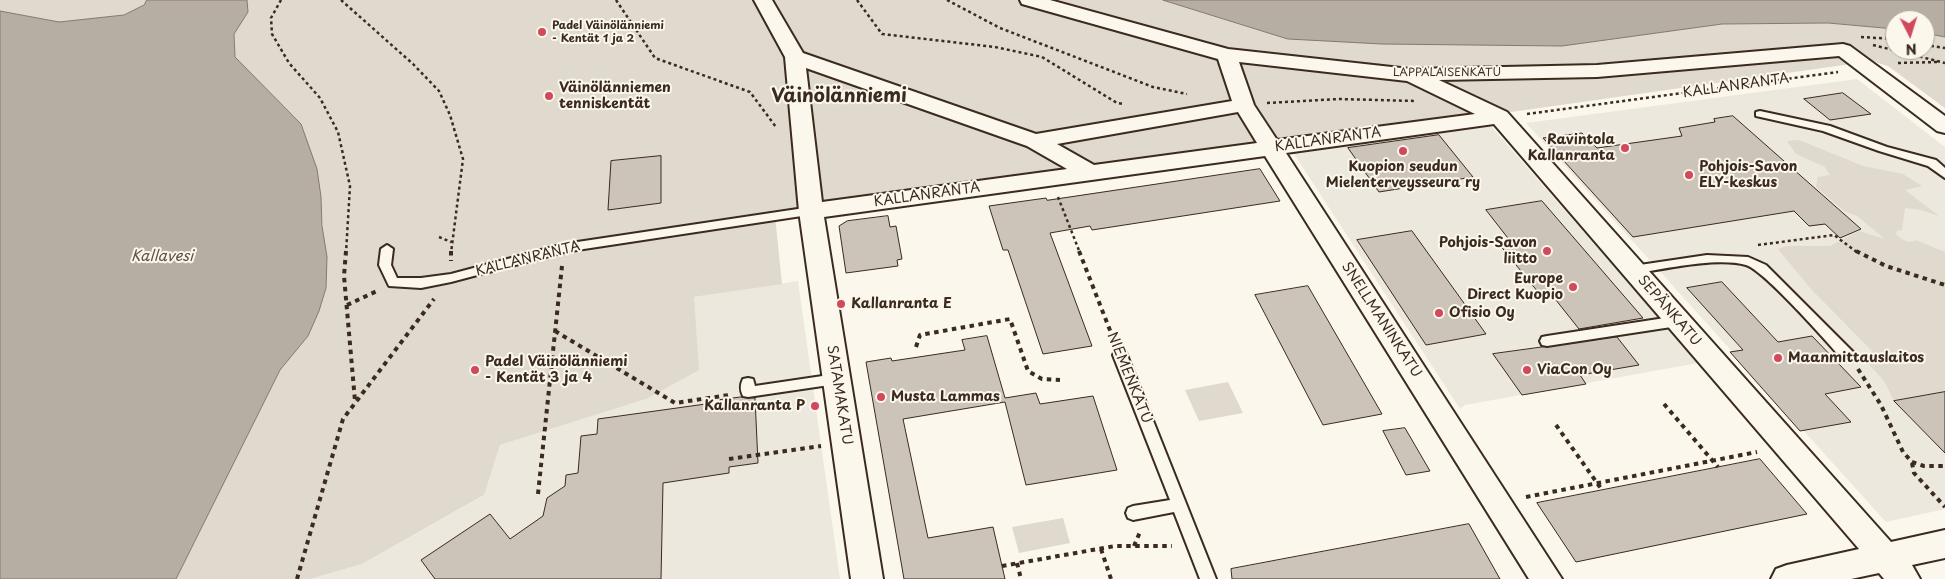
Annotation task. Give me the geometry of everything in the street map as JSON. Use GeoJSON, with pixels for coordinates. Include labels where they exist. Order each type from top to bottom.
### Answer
{"type":"FeatureCollection","features":[{"type":"Feature","properties":{"kind":"street"},"geometry":{"type":"LineString","coordinates":[[764,0],[795,57],[811,210]]}},
{"type":"Feature","properties":{"kind":"street","name":"LAPPALAISENKATU"},"geometry":{"type":"LineString","coordinates":[[1029,0],[1227,55],[1410,75],[1597,71],[1851,42]]}},
{"type":"Feature","properties":{"kind":"street"},"geometry":{"type":"LineString","coordinates":[[1851,42],[1868,68],[1945,126]]}},
{"type":"Feature","properties":{"kind":"street","name":"SNELLMANINKATU"},"geometry":{"type":"LineString","coordinates":[[1227,55],[1244,105],[1546,579]]}},
{"type":"Feature","properties":{"kind":"street"},"geometry":{"type":"LineString","coordinates":[[795,57],[1035,142],[1090,172]]}},
{"type":"Feature","properties":{"kind":"street","name":"SEPÄNKATU"},"geometry":{"type":"LineString","coordinates":[[1410,75],[1512,116],[1633,270],[1895,568]]}},
{"type":"Feature","properties":{"kind":"street"},"geometry":{"type":"LineString","coordinates":[[1035,142],[1244,105]]}},
{"type":"Feature","properties":{"kind":"street","name":"KALLANRANTA"},"geometry":{"type":"LineString","coordinates":[[811,210],[1512,116]]}},
{"type":"Feature","properties":{"kind":"street","name":"SATAMAKATU"},"geometry":{"type":"LineString","coordinates":[[811,210],[866,579]]}},
{"type":"Feature","properties":{"kind":"street"},"geometry":{"type":"LineString","coordinates":[[1787,579],[1895,568],[1945,544]]}},
{"type":"Feature","properties":{"kind":"lane"},"geometry":{"type":"LineString","coordinates":[[1760,114],[1826,128],[1882,149],[1932,163],[1945,174]]}},
{"type":"Feature","properties":{"kind":"lane","name":"KALLANRANTA"},"geometry":{"type":"LineString","coordinates":[[393,283],[421,283],[450,278],[564,248],[811,210]]}},
{"type":"Feature","properties":{"kind":"lane"},"geometry":{"type":"LineString","coordinates":[[387,249],[385,265],[393,283]]}},
{"type":"Feature","properties":{"kind":"lane"},"geometry":{"type":"LineString","coordinates":[[1633,270],[1718,260],[1748,261],[1761,267],[1773,278],[1849,357]]}},
{"type":"Feature","properties":{"kind":"lane"},"geometry":{"type":"LineString","coordinates":[[1547,341],[1678,320]]}},
{"type":"Feature","properties":{"kind":"lane","name":"NIEMENKATU"},"geometry":{"type":"LineString","coordinates":[[1120,355],[1208,579]]}},
{"type":"Feature","properties":{"kind":"lane"},"geometry":{"type":"LineString","coordinates":[[748,388],[836,379]]}},
{"type":"Feature","properties":{"kind":"lane"},"geometry":{"type":"LineString","coordinates":[[1133,514],[1179,505]]}},
{"type":"Feature","properties":{"kind":"path"},"geometry":{"type":"LineString","coordinates":[[281,0],[271,18],[272,34],[289,64],[320,98],[338,132],[350,186],[344,276],[356,402]]}},
{"type":"Feature","properties":{"kind":"path"},"geometry":{"type":"LineString","coordinates":[[297,579],[343,419],[450,278],[451,242],[463,159],[450,115],[438,91],[413,64],[341,0]]}},
{"type":"Feature","properties":{"kind":"path"},"geometry":{"type":"LineString","coordinates":[[616,0],[655,58],[750,92],[775,124],[777,132]]}},
{"type":"Feature","properties":{"kind":"path"},"geometry":{"type":"LineString","coordinates":[[857,0],[882,34],[995,47],[1042,57],[1118,103],[1127,104]]}},
{"type":"Feature","properties":{"kind":"path"},"geometry":{"type":"LineString","coordinates":[[946,0],[1009,32],[1153,88],[1190,94]]}},
{"type":"Feature","properties":{"kind":"path"},"geometry":{"type":"LineString","coordinates":[[1851,42],[1885,40]]}},
{"type":"Feature","properties":{"kind":"path"},"geometry":{"type":"LineString","coordinates":[[1851,42],[1945,63]]}},
{"type":"Feature","properties":{"kind":"path","name":"KALLANRANTA"},"geometry":{"type":"LineString","coordinates":[[1512,116],[1868,68],[1888,63],[1937,62]]}},
{"type":"Feature","properties":{"kind":"path"},"geometry":{"type":"LineString","coordinates":[[1244,105],[1339,99],[1421,102]]}},
{"type":"Feature","properties":{"kind":"path","name":"NIEMENKATU"},"geometry":{"type":"LineString","coordinates":[[1050,178],[1120,355]]}},
{"type":"Feature","properties":{"kind":"path"},"geometry":{"type":"LineString","coordinates":[[1761,245],[1834,235],[1841,242],[1860,253],[1901,271],[1945,285]]}},
{"type":"Feature","properties":{"kind":"path"},"geometry":{"type":"LineString","coordinates":[[439,237],[451,242]]}},
{"type":"Feature","properties":{"kind":"path"},"geometry":{"type":"LineString","coordinates":[[538,494],[564,248]]}},
{"type":"Feature","properties":{"kind":"path"},"geometry":{"type":"LineString","coordinates":[[346,306],[393,283]]}},
{"type":"Feature","properties":{"kind":"path"},"geometry":{"type":"LineString","coordinates":[[916,347],[920,335],[1010,320],[1028,371],[1042,379],[1060,380]]}},
{"type":"Feature","properties":{"kind":"path"},"geometry":{"type":"LineString","coordinates":[[555,331],[675,403],[748,388]]}},
{"type":"Feature","properties":{"kind":"path"},"geometry":{"type":"LineString","coordinates":[[1849,357],[1872,389],[1903,452],[1912,462],[1924,466],[1945,466]]}},
{"type":"Feature","properties":{"kind":"path"},"geometry":{"type":"LineString","coordinates":[[1664,404],[1718,467]]}},
{"type":"Feature","properties":{"kind":"path"},"geometry":{"type":"LineString","coordinates":[[1556,424],[1602,490]]}},
{"type":"Feature","properties":{"kind":"path"},"geometry":{"type":"LineString","coordinates":[[729,459],[846,442]]}},
{"type":"Feature","properties":{"kind":"path"},"geometry":{"type":"LineString","coordinates":[[1518,499],[1764,450]]}},
{"type":"Feature","properties":{"kind":"path"},"geometry":{"type":"LineString","coordinates":[[1912,462],[1914,473],[1945,507]]}},
{"type":"Feature","properties":{"kind":"path"},"geometry":{"type":"LineString","coordinates":[[1002,566],[1116,546],[1196,547]]}},
{"type":"Feature","properties":{"kind":"path"},"geometry":{"type":"LineString","coordinates":[[1101,549],[1110,579]]}},
{"type":"Feature","properties":{"kind":"path"},"geometry":{"type":"LineString","coordinates":[[1017,563],[1021,579]]}},
{"type":"Feature","properties":{"kind":"shaded area"},"geometry":{"type":"Polygon","coordinates":[[[0,0],[147,0],[144,5],[124,15],[59,22],[0,11],[0,0]]]}},
{"type":"Feature","properties":{"kind":"shaded area"},"geometry":{"type":"Polygon","coordinates":[[[247,0],[1572,0],[1616,38],[1722,24],[1828,23],[1885,28],[1885,60],[1935,60],[1935,35],[1945,37],[1945,108],[1888,66],[1872,61],[775,216],[782,284],[694,297],[699,370],[646,399],[500,445],[484,495],[362,564],[310,579],[176,579],[280,370],[308,336],[319,311],[326,288],[321,197],[301,125],[235,58],[234,34],[248,12],[247,0]]]}},
{"type":"Feature","properties":{"kind":"shaded area"},"geometry":{"type":"Polygon","coordinates":[[[1857,79],[1945,147],[1945,509],[1886,522],[1526,123],[1857,79]]]}},
{"type":"Feature","properties":{"kind":"shaded area"},"geometry":{"type":"Polygon","coordinates":[[[1491,126],[1698,363],[1465,405],[1460,409],[1294,154],[1491,126]]]}},
{"type":"Feature","properties":{"kind":"shaded area"},"geometry":{"type":"Polygon","coordinates":[[[1799,140],[1863,166],[1903,174],[1922,186],[1905,190],[1939,216],[1921,210],[1905,208],[1902,230],[1897,231],[1896,234],[1905,241],[1911,242],[1916,240],[1945,252],[1945,392],[1894,401],[1884,381],[1863,358],[1872,351],[1811,289],[1778,249],[1786,246],[1830,246],[1859,231],[1885,239],[1857,216],[1844,211],[1816,187],[1818,177],[1830,175],[1825,167],[1796,154],[1787,141],[1799,140]]]}},
{"type":"Feature","properties":{"kind":"shaded area"},"geometry":{"type":"Polygon","coordinates":[[[798,281],[840,579],[310,579],[362,564],[483,496],[500,445],[646,399],[694,297],[798,281]]]}},
{"type":"Feature","properties":{"kind":"shaded area"},"geometry":{"type":"Polygon","coordinates":[[[1228,382],[1243,413],[1199,421],[1185,390],[1228,382]]]}},
{"type":"Feature","properties":{"kind":"shaded area"},"geometry":{"type":"Polygon","coordinates":[[[1063,518],[1070,543],[1019,553],[1012,527],[1063,518]]]}},
{"type":"Feature","properties":{"kind":"water","name":"Kallavesi"},"geometry":{"type":"Polygon","coordinates":[[[147,0],[247,0],[248,12],[234,34],[235,57],[301,124],[317,169],[327,257],[326,288],[319,311],[308,336],[280,370],[176,579],[0,579],[0,11],[59,22],[124,15],[144,5],[147,0]]]}},
{"type":"Feature","properties":{"kind":"water"},"geometry":{"type":"Polygon","coordinates":[[[1163,0],[1945,0],[1945,37],[1935,35],[1935,10],[1885,10],[1885,28],[1828,23],[1722,24],[1562,46],[1382,44],[1288,39],[1163,0]]]}},
{"type":"Feature","properties":{"kind":"building"},"geometry":{"type":"Polygon","coordinates":[[[1843,93],[1871,114],[1830,120],[1804,99],[1843,93]]]}},
{"type":"Feature","properties":{"kind":"building"},"geometry":{"type":"Polygon","coordinates":[[[1733,116],[1861,229],[1840,238],[1825,224],[1809,226],[1794,211],[1633,237],[1543,138],[1582,133],[1597,148],[1682,136],[1679,128],[1715,122],[1714,119],[1733,116]]]}},
{"type":"Feature","properties":{"kind":"building"},"geometry":{"type":"Polygon","coordinates":[[[1439,135],[1473,177],[1379,192],[1348,148],[1439,135]]]}},
{"type":"Feature","properties":{"kind":"building"},"geometry":{"type":"Polygon","coordinates":[[[661,156],[661,203],[608,210],[611,161],[661,156]]]}},
{"type":"Feature","properties":{"kind":"building"},"geometry":{"type":"Polygon","coordinates":[[[1260,169],[1280,201],[1092,230],[1090,226],[1050,233],[1092,346],[1043,354],[1008,250],[1003,250],[989,206],[1046,198],[1047,200],[1260,169]]]}},
{"type":"Feature","properties":{"kind":"building"},"geometry":{"type":"Polygon","coordinates":[[[1542,201],[1643,318],[1579,329],[1548,290],[1538,292],[1499,244],[1511,242],[1486,210],[1542,201]]]}},
{"type":"Feature","properties":{"kind":"building"},"geometry":{"type":"Polygon","coordinates":[[[888,216],[890,227],[896,226],[902,259],[897,260],[898,266],[846,273],[839,226],[847,221],[888,216]]]}},
{"type":"Feature","properties":{"kind":"building"},"geometry":{"type":"Polygon","coordinates":[[[1412,231],[1486,334],[1426,345],[1357,240],[1412,231]]]}},
{"type":"Feature","properties":{"kind":"building"},"geometry":{"type":"Polygon","coordinates":[[[1722,282],[1778,342],[1812,336],[1861,387],[1825,394],[1851,422],[1800,431],[1730,352],[1743,350],[1687,288],[1722,282]]]}},
{"type":"Feature","properties":{"kind":"building"},"geometry":{"type":"Polygon","coordinates":[[[1308,286],[1382,414],[1323,425],[1255,295],[1308,286]]]}},
{"type":"Feature","properties":{"kind":"building"},"geometry":{"type":"Polygon","coordinates":[[[987,336],[1005,398],[1036,393],[1040,404],[1093,396],[1117,470],[1026,485],[1005,402],[903,419],[928,538],[993,527],[1005,579],[904,579],[866,362],[891,358],[892,361],[965,350],[962,340],[987,336]]]}},
{"type":"Feature","properties":{"kind":"building"},"geometry":{"type":"Polygon","coordinates":[[[1617,337],[1639,365],[1580,375],[1586,384],[1522,395],[1493,354],[1617,337]]]}},
{"type":"Feature","properties":{"kind":"building"},"geometry":{"type":"Polygon","coordinates":[[[1945,392],[1945,453],[1894,401],[1945,392]]]}},
{"type":"Feature","properties":{"kind":"building"},"geometry":{"type":"Polygon","coordinates":[[[741,397],[755,398],[758,463],[729,467],[729,473],[663,483],[661,579],[435,579],[421,560],[490,514],[510,539],[543,516],[547,498],[565,486],[566,475],[578,473],[581,436],[597,434],[598,419],[720,402],[720,400],[741,397]]]}},
{"type":"Feature","properties":{"kind":"building"},"geometry":{"type":"Polygon","coordinates":[[[1405,428],[1430,471],[1406,475],[1383,431],[1405,428]]]}},
{"type":"Feature","properties":{"kind":"building"},"geometry":{"type":"Polygon","coordinates":[[[1760,459],[1807,514],[1576,562],[1537,503],[1760,459]]]}},
{"type":"Feature","properties":{"kind":"building"},"geometry":{"type":"Polygon","coordinates":[[[1469,524],[1500,579],[1232,579],[1231,569],[1469,524]]]}},
{"type":"Feature","properties":{"kind":"place","name":"Padel Väinölänniemi - Kentät 1 ja 2"},"geometry":{"type":"Point","coordinates":[542,32]}},
{"type":"Feature","properties":{"kind":"place","name":"Väinölänniemen tenniskentät"},"geometry":{"type":"Point","coordinates":[549,96]}},
{"type":"Feature","properties":{"kind":"place","name":"Ravintola Kallanranta"},"geometry":{"type":"Point","coordinates":[1625,148]}},
{"type":"Feature","properties":{"kind":"place","name":"Kuopion seudun Mielenterveysseura ry"},"geometry":{"type":"Point","coordinates":[1403,151]}},
{"type":"Feature","properties":{"kind":"place","name":"Pohjois-Savon ELY-keskus"},"geometry":{"type":"Point","coordinates":[1689,175]}},
{"type":"Feature","properties":{"kind":"place","name":"Pohjois-Savon liitto"},"geometry":{"type":"Point","coordinates":[1547,251]}},
{"type":"Feature","properties":{"kind":"place","name":"Europe Direct Kuopio"},"geometry":{"type":"Point","coordinates":[1573,287]}},
{"type":"Feature","properties":{"kind":"place","name":"Kallanranta E"},"geometry":{"type":"Point","coordinates":[841,304]}},
{"type":"Feature","properties":{"kind":"place","name":"Ofisio Oy"},"geometry":{"type":"Point","coordinates":[1439,313]}},
{"type":"Feature","properties":{"kind":"place","name":"Maanmittauslaitos"},"geometry":{"type":"Point","coordinates":[1778,358]}},
{"type":"Feature","properties":{"kind":"place","name":"Padel Väinölänniemi - Kentät 3 ja 4"},"geometry":{"type":"Point","coordinates":[475,370]}},
{"type":"Feature","properties":{"kind":"place","name":"ViaCon Oy"},"geometry":{"type":"Point","coordinates":[1527,370]}},
{"type":"Feature","properties":{"kind":"place","name":"Musta Lammas"},"geometry":{"type":"Point","coordinates":[881,397]}},
{"type":"Feature","properties":{"kind":"place","name":"Kallanranta P"},"geometry":{"type":"Point","coordinates":[815,406]}},
{"type":"Feature","properties":{"kind":"district","name":"Väinölänniemi"},"geometry":{"type":"Point","coordinates":[839,97]}}]}
